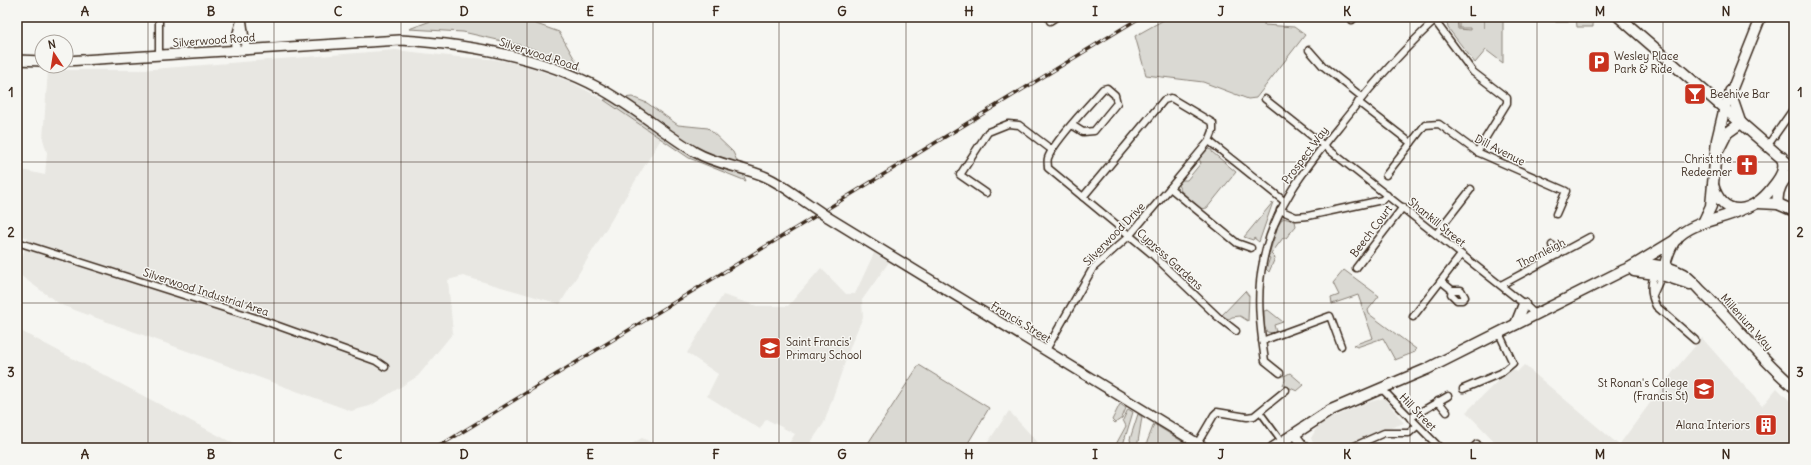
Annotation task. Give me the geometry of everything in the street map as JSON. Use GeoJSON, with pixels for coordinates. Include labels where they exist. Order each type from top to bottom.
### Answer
{"type":"FeatureCollection","features":[{"type":"Feature","properties":{"kind":"main road"},"geometry":{"type":"LineString","coordinates":[[1619,17],[1794,168]]}},
{"type":"Feature","properties":{"kind":"main road"},"geometry":{"type":"LineString","coordinates":[[1703,223],[1711,206],[1718,132],[1730,91],[1760,17]]}},
{"type":"Feature","properties":{"kind":"main road","name":"Silverwood Road"},"geometry":{"type":"LineString","coordinates":[[74,61],[400,40],[439,42],[508,55],[554,69],[598,87],[696,153],[767,177],[826,216]]}},
{"type":"Feature","properties":{"kind":"main road"},"geometry":{"type":"LineString","coordinates":[[17,60],[34,61]]}},
{"type":"Feature","properties":{"kind":"main road"},"geometry":{"type":"LineString","coordinates":[[1730,91],[1742,123]]}},
{"type":"Feature","properties":{"kind":"main road"},"geometry":{"type":"LineString","coordinates":[[1717,154],[1727,133],[1742,123]]}},
{"type":"Feature","properties":{"kind":"main road"},"geometry":{"type":"LineString","coordinates":[[1273,448],[1282,445],[1332,410],[1382,389],[1536,315],[1631,267],[1703,223],[1727,217],[1758,203],[1766,196],[1782,175],[1782,157]]}},
{"type":"Feature","properties":{"kind":"main road"},"geometry":{"type":"LineString","coordinates":[[1778,204],[1777,193],[1788,176],[1794,173]]}},
{"type":"Feature","properties":{"kind":"main road"},"geometry":{"type":"LineString","coordinates":[[1712,184],[1715,193],[1723,203],[1731,208],[1742,210]]}},
{"type":"Feature","properties":{"kind":"main road"},"geometry":{"type":"LineString","coordinates":[[1758,203],[1778,204],[1794,211]]}},
{"type":"Feature","properties":{"kind":"main road","name":"Francis Street"},"geometry":{"type":"LineString","coordinates":[[826,216],[1201,446]]}},
{"type":"Feature","properties":{"kind":"main road"},"geometry":{"type":"LineString","coordinates":[[1661,268],[1677,239]]}},
{"type":"Feature","properties":{"kind":"main road"},"geometry":{"type":"LineString","coordinates":[[1631,267],[1646,265],[1661,268]]}},
{"type":"Feature","properties":{"kind":"main road"},"geometry":{"type":"LineString","coordinates":[[1617,274],[1661,268]]}},
{"type":"Feature","properties":{"kind":"main road","name":"Millenium Way"},"geometry":{"type":"LineString","coordinates":[[1661,268],[1679,280],[1700,290],[1718,306],[1758,353],[1794,387]]}},
{"type":"Feature","properties":{"kind":"main road"},"geometry":{"type":"LineString","coordinates":[[1516,324],[1524,304]]}},
{"type":"Feature","properties":{"kind":"street"},"geometry":{"type":"LineString","coordinates":[[159,17],[159,56]]}},
{"type":"Feature","properties":{"kind":"street"},"geometry":{"type":"LineString","coordinates":[[242,18],[246,50]]}},
{"type":"Feature","properties":{"kind":"street"},"geometry":{"type":"LineString","coordinates":[[236,51],[235,42],[242,18]]}},
{"type":"Feature","properties":{"kind":"street"},"geometry":{"type":"LineString","coordinates":[[1437,19],[1473,72],[1507,98],[1507,103],[1477,152]]}},
{"type":"Feature","properties":{"kind":"street","name":"Prospect Way"},"geometry":{"type":"LineString","coordinates":[[1280,372],[1265,361],[1258,300],[1262,263],[1267,245],[1284,201],[1300,175],[1360,100],[1437,19]]}},
{"type":"Feature","properties":{"kind":"street"},"geometry":{"type":"LineString","coordinates":[[1309,50],[1322,66],[1411,143]]}},
{"type":"Feature","properties":{"kind":"street"},"geometry":{"type":"LineString","coordinates":[[986,193],[961,176],[961,173],[988,132],[1008,124],[1019,125],[1052,150],[1072,125],[1103,89],[1107,88],[1115,95],[1117,103],[1094,131],[1083,132],[1072,125]]}},
{"type":"Feature","properties":{"kind":"street"},"geometry":{"type":"LineString","coordinates":[[1083,197],[1162,102],[1167,98],[1171,98],[1210,120],[1213,123],[1213,131],[1209,141],[1284,201]]}},
{"type":"Feature","properties":{"kind":"street","name":"Shankill Street"},"geometry":{"type":"LineString","coordinates":[[1264,99],[1403,207],[1536,315]]}},
{"type":"Feature","properties":{"kind":"street"},"geometry":{"type":"LineString","coordinates":[[1768,146],[1794,108]]}},
{"type":"Feature","properties":{"kind":"street","name":"Dill Avenue"},"geometry":{"type":"LineString","coordinates":[[1386,175],[1426,125],[1439,124],[1477,152],[1566,191],[1556,214]]}},
{"type":"Feature","properties":{"kind":"street","name":"Silverwood Drive"},"geometry":{"type":"LineString","coordinates":[[1046,350],[1092,268],[1130,236],[1209,141]]}},
{"type":"Feature","properties":{"kind":"street","name":"Cypress Gardens"},"geometry":{"type":"LineString","coordinates":[[1052,150],[1048,160],[1048,168],[1152,254],[1218,317],[1236,331]]}},
{"type":"Feature","properties":{"kind":"street"},"geometry":{"type":"LineString","coordinates":[[1170,188],[1237,243],[1251,248]]}},
{"type":"Feature","properties":{"kind":"street"},"geometry":{"type":"LineString","coordinates":[[1436,234],[1471,189]]}},
{"type":"Feature","properties":{"kind":"street"},"geometry":{"type":"LineString","coordinates":[[1280,210],[1296,217],[1308,216],[1382,200],[1387,195]]}},
{"type":"Feature","properties":{"kind":"street","name":"Beech Court"},"geometry":{"type":"LineString","coordinates":[[1356,268],[1403,207]]}},
{"type":"Feature","properties":{"kind":"street","name":"Thornleigh"},"geometry":{"type":"LineString","coordinates":[[1501,286],[1590,237]]}},
{"type":"Feature","properties":{"kind":"street","name":"Silverwood Industrial Area"},"geometry":{"type":"LineString","coordinates":[[17,242],[259,319],[376,361],[385,367]]}},
{"type":"Feature","properties":{"kind":"street"},"geometry":{"type":"LineString","coordinates":[[1552,245],[1558,255]]}},
{"type":"Feature","properties":{"kind":"street"},"geometry":{"type":"LineString","coordinates":[[1413,317],[1461,255]]}},
{"type":"Feature","properties":{"kind":"street"},"geometry":{"type":"LineString","coordinates":[[1661,268],[1653,295],[1659,309],[1696,340]]}},
{"type":"Feature","properties":{"kind":"street"},"geometry":{"type":"LineString","coordinates":[[1441,281],[1452,290]]}},
{"type":"Feature","properties":{"kind":"street"},"geometry":{"type":"LineString","coordinates":[[1262,341],[1330,316],[1341,346]]}},
{"type":"Feature","properties":{"kind":"street"},"geometry":{"type":"LineString","coordinates":[[1462,389],[1501,373],[1513,362],[1499,333]]}},
{"type":"Feature","properties":{"kind":"street","name":"Hill Street"},"geometry":{"type":"LineString","coordinates":[[1382,389],[1440,448]]}},
{"type":"Feature","properties":{"kind":"street"},"geometry":{"type":"LineString","coordinates":[[1201,446],[1214,415],[1217,412],[1247,417],[1260,412],[1283,390]]}},
{"type":"Feature","properties":{"kind":"street"},"geometry":{"type":"LineString","coordinates":[[1410,418],[1448,396]]}},
{"type":"Feature","properties":{"kind":"street"},"geometry":{"type":"LineString","coordinates":[[1438,401],[1447,412]]}},
{"type":"Feature","properties":{"kind":"street"},"geometry":{"type":"LineString","coordinates":[[1260,412],[1282,445]]}},
{"type":"Feature","properties":{"kind":"street"},"geometry":{"type":"LineString","coordinates":[[1350,448],[1384,433],[1409,433],[1417,426]]}},
{"type":"Feature","properties":{"kind":"street"},"geometry":{"type":"LineString","coordinates":[[1293,436],[1304,448]]}},
{"type":"Feature","properties":{"kind":"shaded area"},"geometry":{"type":"Polygon","coordinates":[[[449,17],[487,17],[531,22],[559,32],[581,70],[528,47],[463,32],[409,29],[436,19],[449,17]]]}},
{"type":"Feature","properties":{"kind":"shaded area"},"geometry":{"type":"Polygon","coordinates":[[[1169,17],[1265,17],[1264,25],[1294,27],[1305,35],[1256,98],[1248,99],[1203,82],[1146,75],[1135,36],[1169,17]]]}},
{"type":"Feature","properties":{"kind":"shaded area"},"geometry":{"type":"Polygon","coordinates":[[[1451,17],[1457,17],[1458,29],[1470,30],[1470,28],[1459,28],[1459,17],[1503,17],[1503,63],[1486,50],[1475,63],[1448,28],[1447,23],[1451,17]]]}},
{"type":"Feature","properties":{"kind":"shaded area"},"geometry":{"type":"Polygon","coordinates":[[[1556,17],[1568,17],[1568,22],[1556,22],[1556,17]]]}},
{"type":"Feature","properties":{"kind":"shaded area"},"geometry":{"type":"Polygon","coordinates":[[[1576,17],[1593,17],[1593,27],[1577,27],[1576,17]]]}},
{"type":"Feature","properties":{"kind":"shaded area"},"geometry":{"type":"Polygon","coordinates":[[[395,50],[491,59],[522,64],[571,82],[604,100],[661,139],[560,304],[463,276],[448,280],[453,333],[418,376],[370,406],[351,411],[61,305],[17,273],[28,238],[17,234],[17,169],[45,175],[47,153],[43,139],[48,74],[74,74],[74,70],[140,70],[395,50]]]}},
{"type":"Feature","properties":{"kind":"shaded area"},"geometry":{"type":"Polygon","coordinates":[[[632,97],[647,103],[678,125],[708,128],[733,152],[746,181],[689,158],[604,100],[632,97]]]}},
{"type":"Feature","properties":{"kind":"shaded area"},"geometry":{"type":"Polygon","coordinates":[[[1208,149],[1212,150],[1212,152],[1236,172],[1207,208],[1201,209],[1181,191],[1178,185],[1182,180],[1187,180],[1201,163],[1199,159],[1208,149]]]}},
{"type":"Feature","properties":{"kind":"shaded area"},"geometry":{"type":"Polygon","coordinates":[[[1273,202],[1259,242],[1254,238],[1253,240],[1244,237],[1273,202]]]}},
{"type":"Feature","properties":{"kind":"shaded area"},"geometry":{"type":"Polygon","coordinates":[[[1283,218],[1295,221],[1296,226],[1286,238],[1283,238],[1271,254],[1275,258],[1269,272],[1266,269],[1270,258],[1268,257],[1278,226],[1283,218]]]}},
{"type":"Feature","properties":{"kind":"shaded area","name":"Saint Francis' Primary School"},"geometry":{"type":"Polygon","coordinates":[[[874,253],[889,262],[862,300],[863,317],[852,342],[824,423],[807,448],[786,448],[795,434],[766,419],[760,429],[707,396],[718,374],[687,353],[723,295],[757,306],[788,306],[821,268],[846,294],[855,294],[874,253]]]}},
{"type":"Feature","properties":{"kind":"shaded area"},"geometry":{"type":"Polygon","coordinates":[[[1344,270],[1379,296],[1368,310],[1369,314],[1416,349],[1415,352],[1395,360],[1383,338],[1357,347],[1353,345],[1373,338],[1358,295],[1332,304],[1331,298],[1339,295],[1333,283],[1344,270]]]}},
{"type":"Feature","properties":{"kind":"shaded area"},"geometry":{"type":"Polygon","coordinates":[[[1245,291],[1249,296],[1248,321],[1240,316],[1229,319],[1223,317],[1222,315],[1245,291]]]}},
{"type":"Feature","properties":{"kind":"shaded area"},"geometry":{"type":"Polygon","coordinates":[[[1268,310],[1283,322],[1274,325],[1276,332],[1274,333],[1267,332],[1264,326],[1264,311],[1268,310]]]}},
{"type":"Feature","properties":{"kind":"shaded area"},"geometry":{"type":"Polygon","coordinates":[[[17,329],[242,448],[17,448],[17,329]]]}},
{"type":"Feature","properties":{"kind":"shaded area","name":"St Ronan's College (Francis St)"},"geometry":{"type":"Polygon","coordinates":[[[1702,338],[1762,406],[1777,388],[1794,405],[1794,448],[1501,448],[1466,412],[1511,368],[1517,372],[1524,365],[1619,445],[1673,372],[1702,338]]]}},
{"type":"Feature","properties":{"kind":"shaded area"},"geometry":{"type":"Polygon","coordinates":[[[919,365],[989,408],[965,448],[865,448],[919,365]]]}},
{"type":"Feature","properties":{"kind":"shaded area"},"geometry":{"type":"Polygon","coordinates":[[[1290,373],[1304,385],[1297,391],[1283,385],[1285,380],[1284,376],[1290,373]]]}},
{"type":"Feature","properties":{"kind":"shaded area"},"geometry":{"type":"Polygon","coordinates":[[[1384,398],[1404,423],[1338,448],[1315,448],[1311,438],[1319,424],[1366,403],[1384,398]]]}},
{"type":"Feature","properties":{"kind":"shaded area"},"geometry":{"type":"Polygon","coordinates":[[[1120,404],[1126,408],[1122,418],[1115,423],[1112,420],[1120,404]]]}},
{"type":"Feature","properties":{"kind":"shaded area"},"geometry":{"type":"Polygon","coordinates":[[[1128,409],[1133,412],[1122,448],[1114,448],[1126,426],[1123,420],[1128,409]]]}},
{"type":"Feature","properties":{"kind":"shaded area"},"geometry":{"type":"Polygon","coordinates":[[[1009,411],[1043,448],[984,448],[1009,411]]]}},
{"type":"Feature","properties":{"kind":"shaded area"},"geometry":{"type":"Polygon","coordinates":[[[1138,414],[1142,417],[1137,448],[1132,448],[1130,439],[1138,414]]]}},
{"type":"Feature","properties":{"kind":"shaded area"},"geometry":{"type":"Polygon","coordinates":[[[1154,424],[1193,448],[1148,448],[1147,442],[1154,424]]]}},
{"type":"Feature","properties":{"kind":"shaded area"},"geometry":{"type":"Polygon","coordinates":[[[642,438],[663,448],[625,448],[642,438]]]}},
{"type":"Feature","properties":{"kind":"railway"},"geometry":{"type":"LineString","coordinates":[[436,448],[1141,17]]}},
{"type":"Feature","properties":{"kind":"place","name":"Wesley Place Park & Ride"},"geometry":{"type":"Point","coordinates":[1599,62]}},
{"type":"Feature","properties":{"kind":"place","name":"Beehive Bar"},"geometry":{"type":"Point","coordinates":[1695,94]}},
{"type":"Feature","properties":{"kind":"place","name":"Christ the Redeemer"},"geometry":{"type":"Point","coordinates":[1747,165]}},
{"type":"Feature","properties":{"kind":"place","name":"Saint Francis' Primary School"},"geometry":{"type":"Point","coordinates":[770,348]}},
{"type":"Feature","properties":{"kind":"place","name":"St Ronan's College (Francis St)"},"geometry":{"type":"Point","coordinates":[1704,389]}},
{"type":"Feature","properties":{"kind":"place","name":"Alana Interiors"},"geometry":{"type":"Point","coordinates":[1766,425]}}]}
